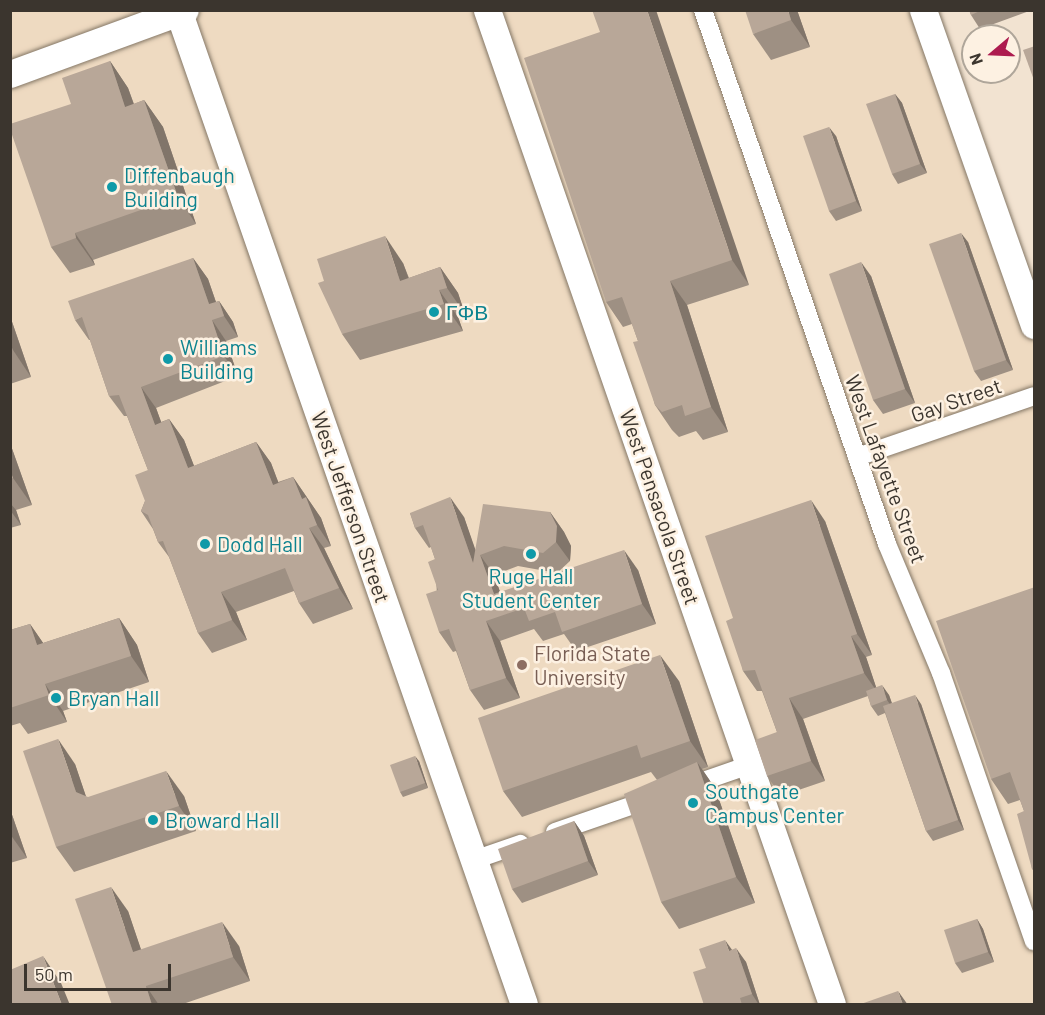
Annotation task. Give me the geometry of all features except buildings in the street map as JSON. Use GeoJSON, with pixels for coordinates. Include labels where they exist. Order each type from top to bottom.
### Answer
{"type":"FeatureCollection","features":[{"type":"Feature","properties":{"kind":"main road","name":"West Pensacola Street"},"geometry":{"type":"LineString","coordinates":[[487,10],[832,1005]]}},
{"type":"Feature","properties":{"kind":"main road"},"geometry":{"type":"LineString","coordinates":[[923,10],[1035,326]]}},
{"type":"Feature","properties":{"kind":"main road"},"geometry":{"type":"LineString","coordinates":[[10,74],[181,11]]}},
{"type":"Feature","properties":{"kind":"main road","name":"West Jefferson Street"},"geometry":{"type":"LineString","coordinates":[[181,11],[524,1005]]}},
{"type":"Feature","properties":{"kind":"street","name":"West Lafayette Street"},"geometry":{"type":"LineString","coordinates":[[703,10],[857,458],[941,673],[1035,941]]}},
{"type":"Feature","properties":{"kind":"street","name":"Gay Street"},"geometry":{"type":"LineString","coordinates":[[857,458],[1035,396]]}},
{"type":"Feature","properties":{"kind":"street"},"geometry":{"type":"LineString","coordinates":[[474,860],[750,765]]}},
{"type":"Feature","properties":{"kind":"shaded area","name":"Florida State University"},"geometry":{"type":"Polygon","coordinates":[[[10,11],[923,11],[1034,325],[1034,1004],[11,1004],[10,11]]]}},
{"type":"Feature","properties":{"kind":"place","name":"Diffenbaugh Building"},"geometry":{"type":"Point","coordinates":[112,187]}},
{"type":"Feature","properties":{"kind":"place","name":"ΓΦΒ"},"geometry":{"type":"Point","coordinates":[434,312]}},
{"type":"Feature","properties":{"kind":"place","name":"Williams Building"},"geometry":{"type":"Point","coordinates":[168,359]}},
{"type":"Feature","properties":{"kind":"place","name":"Dodd Hall"},"geometry":{"type":"Point","coordinates":[205,544]}},
{"type":"Feature","properties":{"kind":"place","name":"Ruge Hall Student Center"},"geometry":{"type":"Point","coordinates":[531,554]}},
{"type":"Feature","properties":{"kind":"place","name":"Florida State University"},"geometry":{"type":"Point","coordinates":[522,665]}},
{"type":"Feature","properties":{"kind":"place","name":"Bryan Hall"},"geometry":{"type":"Point","coordinates":[56,698]}},
{"type":"Feature","properties":{"kind":"place","name":"Southgate Campus Center"},"geometry":{"type":"Point","coordinates":[693,803]}},
{"type":"Feature","properties":{"kind":"place","name":"Broward Hall"},"geometry":{"type":"Point","coordinates":[153,820]}}]}
